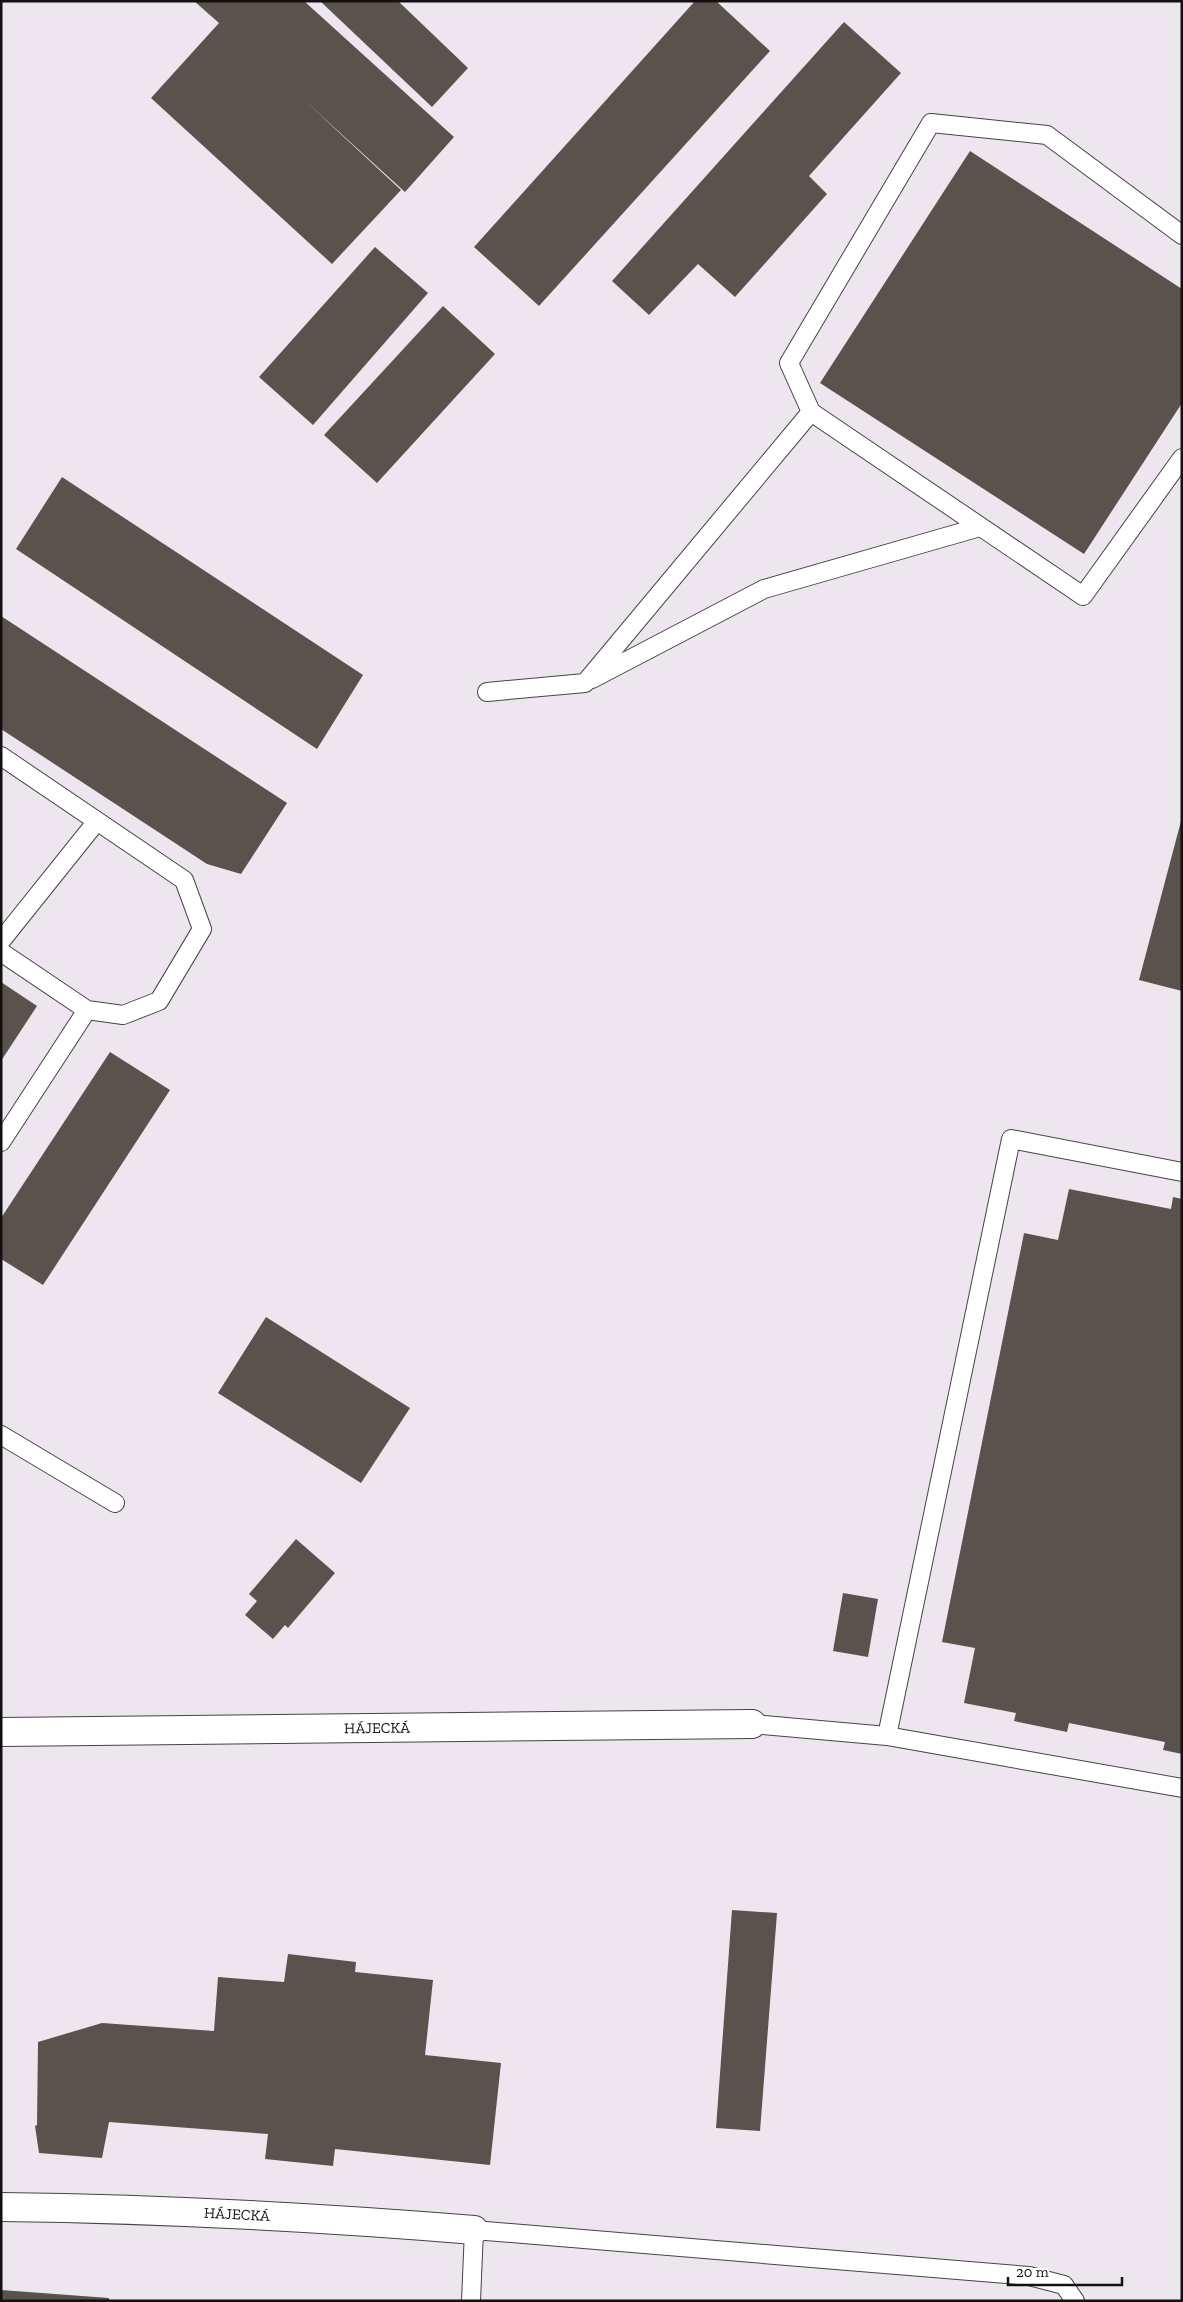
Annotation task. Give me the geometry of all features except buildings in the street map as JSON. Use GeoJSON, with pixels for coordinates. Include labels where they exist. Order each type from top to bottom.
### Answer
{"type":"FeatureCollection","features":[{"type":"Feature","properties":{"kind":"street","name":"HÁJECKÁ"},"geometry":{"type":"LineString","coordinates":[[1,1732],[752,1724]]}},
{"type":"Feature","properties":{"kind":"street","name":"HÁJECKÁ"},"geometry":{"type":"LineString","coordinates":[[1,2207],[123,2210],[366,2221],[474,2230]]}},
{"type":"Feature","properties":{"kind":"lane"},"geometry":{"type":"LineString","coordinates":[[1182,235],[1046,135],[931,123],[789,363],[811,412],[1082,596],[1182,458]]}},
{"type":"Feature","properties":{"kind":"lane"},"geometry":{"type":"LineString","coordinates":[[585,683],[811,412]]}},
{"type":"Feature","properties":{"kind":"lane"},"geometry":{"type":"LineString","coordinates":[[488,692],[585,683],[764,589],[980,527]]}},
{"type":"Feature","properties":{"kind":"lane"},"geometry":{"type":"LineString","coordinates":[[1,756],[184,880],[202,929],[159,1002],[123,1015],[87,1010],[1,952]]}},
{"type":"Feature","properties":{"kind":"lane"},"geometry":{"type":"LineString","coordinates":[[1,941],[97,821]]}},
{"type":"Feature","properties":{"kind":"lane"},"geometry":{"type":"LineString","coordinates":[[1,1142],[87,1010]]}},
{"type":"Feature","properties":{"kind":"lane"},"geometry":{"type":"LineString","coordinates":[[887,1736],[1011,1139],[1182,1172]]}},
{"type":"Feature","properties":{"kind":"lane"},"geometry":{"type":"LineString","coordinates":[[1,1435],[115,1503]]}},
{"type":"Feature","properties":{"kind":"lane"},"geometry":{"type":"LineString","coordinates":[[752,1724],[887,1736],[1182,1788]]}},
{"type":"Feature","properties":{"kind":"lane"},"geometry":{"type":"LineString","coordinates":[[471,2301],[474,2230],[1029,2276],[1064,2285],[1075,2301]]}},
{"type":"Feature","properties":{"kind":"shaded area"},"geometry":{"type":"Polygon","coordinates":[[[1,1],[1182,1],[1182,2301],[1,2301],[1,1]]]}}]}
